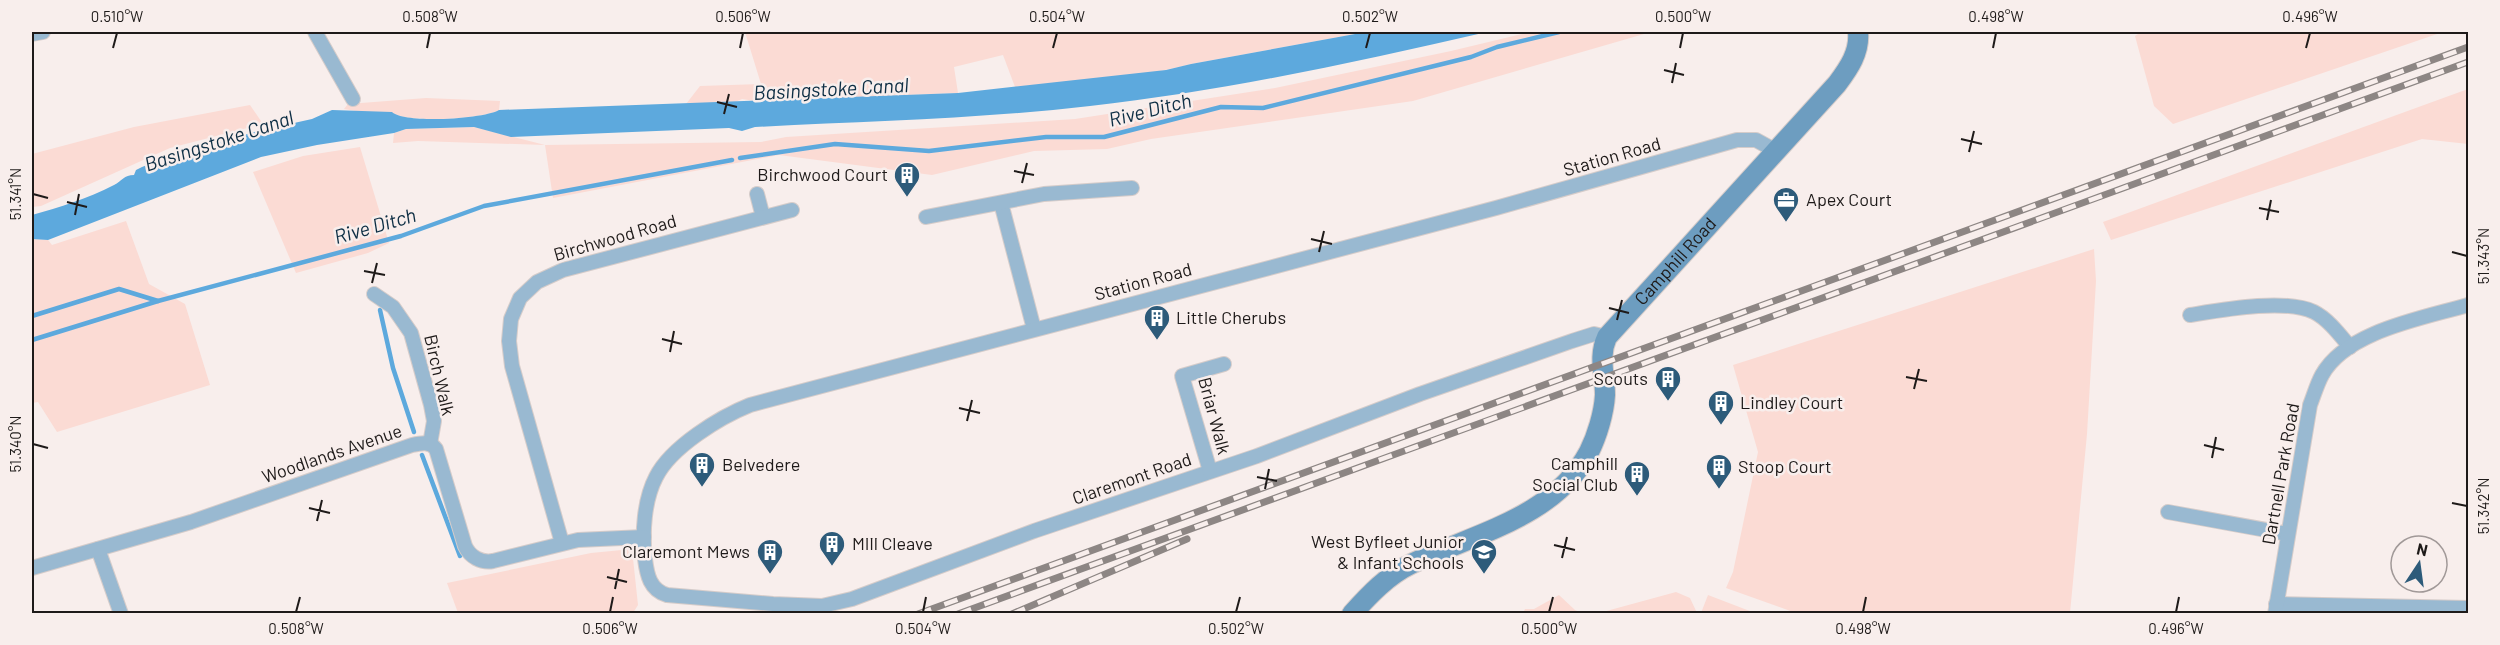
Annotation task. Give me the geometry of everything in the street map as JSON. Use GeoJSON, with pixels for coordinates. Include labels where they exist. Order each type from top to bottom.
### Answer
{"type":"FeatureCollection","features":[{"type":"Feature","properties":{"kind":"street"},"geometry":{"type":"LineString","coordinates":[[32,34],[43,32]]}},
{"type":"Feature","properties":{"kind":"street"},"geometry":{"type":"LineString","coordinates":[[315,32],[353,99]]}},
{"type":"Feature","properties":{"kind":"street","name":"Camphill Road"},"geometry":{"type":"LineString","coordinates":[[1607,337],[1844,75],[1858,45],[1858,32]]}},
{"type":"Feature","properties":{"kind":"street","name":"Station Road"},"geometry":{"type":"LineString","coordinates":[[660,592],[649,579],[644,537],[648,499],[657,475],[677,452],[730,414],[758,403],[1496,208],[1737,140],[1756,140],[1776,151]]}},
{"type":"Feature","properties":{"kind":"street"},"geometry":{"type":"LineString","coordinates":[[926,217],[1044,194],[1132,189]]}},
{"type":"Feature","properties":{"kind":"street"},"geometry":{"type":"LineString","coordinates":[[757,194],[764,218]]}},
{"type":"Feature","properties":{"kind":"street"},"geometry":{"type":"LineString","coordinates":[[1001,203],[1034,329]]}},
{"type":"Feature","properties":{"kind":"street","name":"Birchwood Road"},"geometry":{"type":"LineString","coordinates":[[562,543],[511,359],[509,331],[518,302],[537,282],[563,270],[792,210]]}},
{"type":"Feature","properties":{"kind":"street","name":"Birch Walk"},"geometry":{"type":"LineString","coordinates":[[374,294],[393,307],[411,333],[434,422],[430,444]]}},
{"type":"Feature","properties":{"kind":"street","name":"Dartnell Park Road"},"geometry":{"type":"LineString","coordinates":[[2276,609],[2310,405],[2322,374],[2337,356],[2350,347],[2397,326],[2469,305]]}},
{"type":"Feature","properties":{"kind":"street"},"geometry":{"type":"LineString","coordinates":[[2190,315],[2238,308],[2290,306],[2313,312],[2336,329],[2350,347]]}},
{"type":"Feature","properties":{"kind":"street","name":"Claremont Road"},"geometry":{"type":"LineString","coordinates":[[660,592],[774,604],[822,606],[852,599],[1034,531],[1210,471],[1572,340],[1594,334],[1607,337]]}},
{"type":"Feature","properties":{"kind":"street"},"geometry":{"type":"LineString","coordinates":[[1352,614],[1373,592],[1410,565],[1516,518],[1549,497],[1572,476],[1589,451],[1601,416],[1605,396],[1601,357],[1607,337]]}},
{"type":"Feature","properties":{"kind":"street","name":"Briar Walk"},"geometry":{"type":"LineString","coordinates":[[1210,471],[1182,376],[1224,364]]}},
{"type":"Feature","properties":{"kind":"street","name":"Woodlands Avenue"},"geometry":{"type":"LineString","coordinates":[[32,568],[191,522],[411,445],[430,444],[438,452],[465,546],[471,555],[489,562],[562,543],[597,538],[644,537]]}},
{"type":"Feature","properties":{"kind":"street"},"geometry":{"type":"LineString","coordinates":[[2168,512],[2288,534]]}},
{"type":"Feature","properties":{"kind":"street"},"geometry":{"type":"LineString","coordinates":[[98,549],[121,614]]}},
{"type":"Feature","properties":{"kind":"street"},"geometry":{"type":"LineString","coordinates":[[2276,609],[2469,608]]}},
{"type":"Feature","properties":{"kind":"shaded area"},"geometry":{"type":"Polygon","coordinates":[[[745,32],[1366,32],[1148,73],[1103,79],[1015,87],[1003,55],[954,67],[958,93],[755,101],[742,99],[733,103],[686,104],[700,86],[761,84],[745,32]]]}},
{"type":"Feature","properties":{"kind":"shaded area"},"geometry":{"type":"Polygon","coordinates":[[[1530,32],[1651,32],[1413,101],[1151,139],[1107,149],[1034,151],[932,175],[779,155],[553,198],[545,145],[761,142],[786,137],[1075,119],[1275,88],[1530,32]]]}},
{"type":"Feature","properties":{"kind":"shaded area"},"geometry":{"type":"Polygon","coordinates":[[[2141,32],[2443,32],[2173,124],[2154,106],[2135,36],[2141,32]]]}},
{"type":"Feature","properties":{"kind":"shaded area"},"geometry":{"type":"Polygon","coordinates":[[[2468,89],[2468,144],[2422,139],[2111,240],[2103,222],[2468,89]]]}},
{"type":"Feature","properties":{"kind":"shaded area"},"geometry":{"type":"Polygon","coordinates":[[[426,98],[500,101],[499,110],[491,113],[445,119],[412,118],[391,112],[368,113],[344,109],[348,104],[426,98]]]}},
{"type":"Feature","properties":{"kind":"shaded area"},"geometry":{"type":"Polygon","coordinates":[[[250,105],[263,124],[170,148],[41,206],[32,207],[32,154],[134,127],[250,105]]]}},
{"type":"Feature","properties":{"kind":"shaded area"},"geometry":{"type":"Polygon","coordinates":[[[474,127],[545,145],[418,141],[393,143],[394,133],[406,129],[474,127]]]}},
{"type":"Feature","properties":{"kind":"shaded area"},"geometry":{"type":"Polygon","coordinates":[[[360,147],[389,243],[368,253],[296,273],[253,172],[303,156],[360,147]]]}},
{"type":"Feature","properties":{"kind":"shaded area"},"geometry":{"type":"Polygon","coordinates":[[[126,221],[149,284],[185,304],[210,385],[57,432],[38,402],[32,403],[32,239],[48,240],[52,245],[126,221]]]}},
{"type":"Feature","properties":{"kind":"shaded area"},"geometry":{"type":"Polygon","coordinates":[[[2094,249],[2096,281],[2087,434],[2070,613],[1796,613],[1726,588],[1733,572],[1758,452],[1733,365],[2094,249]]]}},
{"type":"Feature","properties":{"kind":"shaded area"},"geometry":{"type":"Polygon","coordinates":[[[632,549],[638,605],[633,613],[458,613],[447,583],[591,553],[632,549]]]}},
{"type":"Feature","properties":{"kind":"shaded area"},"geometry":{"type":"Polygon","coordinates":[[[1676,592],[1690,598],[1697,613],[1599,613],[1676,592]]]}},
{"type":"Feature","properties":{"kind":"shaded area"},"geometry":{"type":"Polygon","coordinates":[[[1559,595],[1575,610],[1582,613],[1523,613],[1525,609],[1534,609],[1559,595]]]}},
{"type":"Feature","properties":{"kind":"shaded area"},"geometry":{"type":"Polygon","coordinates":[[[1708,595],[1755,613],[1701,613],[1708,595]]]}},
{"type":"Feature","properties":{"kind":"water","name":"Basingstoke Canal"},"geometry":{"type":"Polygon","coordinates":[[[1366,32],[1487,32],[1340,65],[1240,84],[1140,100],[1048,110],[965,117],[755,127],[742,131],[729,128],[511,137],[474,127],[406,129],[261,157],[48,240],[32,239],[32,215],[94,194],[125,177],[134,175],[136,170],[142,167],[170,156],[258,131],[312,119],[332,110],[392,112],[412,118],[445,119],[478,116],[499,110],[958,93],[1166,70],[1366,32]]]}},
{"type":"Feature","properties":{"kind":"waterway","name":"Rive Ditch"},"geometry":{"type":"LineString","coordinates":[[740,158],[835,144],[929,151],[1046,137],[1104,137],[1221,107],[1263,108],[1471,57],[1497,47],[1559,32]]}},
{"type":"Feature","properties":{"kind":"waterway","name":"Rive Ditch"},"geometry":{"type":"LineString","coordinates":[[32,340],[158,301],[401,236],[484,206],[732,160]]}},
{"type":"Feature","properties":{"kind":"waterway"},"geometry":{"type":"LineString","coordinates":[[32,316],[119,289],[158,301]]}},
{"type":"Feature","properties":{"kind":"waterway"},"geometry":{"type":"LineString","coordinates":[[380,310],[393,368],[414,432]]}},
{"type":"Feature","properties":{"kind":"waterway"},"geometry":{"type":"LineString","coordinates":[[422,455],[460,556]]}},
{"type":"Feature","properties":{"kind":"railway"},"geometry":{"type":"LineString","coordinates":[[918,614],[2468,47]]}},
{"type":"Feature","properties":{"kind":"railway"},"geometry":{"type":"LineString","coordinates":[[958,614],[2468,62]]}},
{"type":"Feature","properties":{"kind":"railway"},"geometry":{"type":"LineString","coordinates":[[1012,614],[1187,539]]}},
{"type":"Feature","properties":{"kind":"place","name":"Birchwood Court"},"geometry":{"type":"Point","coordinates":[907,198]}},
{"type":"Feature","properties":{"kind":"place","name":"Apex Court"},"geometry":{"type":"Point","coordinates":[1786,223]}},
{"type":"Feature","properties":{"kind":"place","name":"Little Cherubs"},"geometry":{"type":"Point","coordinates":[1157,341]}},
{"type":"Feature","properties":{"kind":"place","name":"Scouts"},"geometry":{"type":"Point","coordinates":[1668,402]}},
{"type":"Feature","properties":{"kind":"place","name":"Lindley Court"},"geometry":{"type":"Point","coordinates":[1721,426]}},
{"type":"Feature","properties":{"kind":"place","name":"Belvedere"},"geometry":{"type":"Point","coordinates":[702,488]}},
{"type":"Feature","properties":{"kind":"place","name":"Stoop Court"},"geometry":{"type":"Point","coordinates":[1719,490]}},
{"type":"Feature","properties":{"kind":"place","name":"Camphill Social Club"},"geometry":{"type":"Point","coordinates":[1637,497]}},
{"type":"Feature","properties":{"kind":"place","name":"MIll Cleave"},"geometry":{"type":"Point","coordinates":[832,567]}},
{"type":"Feature","properties":{"kind":"place","name":"Claremont Mews"},"geometry":{"type":"Point","coordinates":[770,575]}},
{"type":"Feature","properties":{"kind":"place","name":"West Byfleet Junior & Infant Schools"},"geometry":{"type":"Point","coordinates":[1484,575]}}]}
